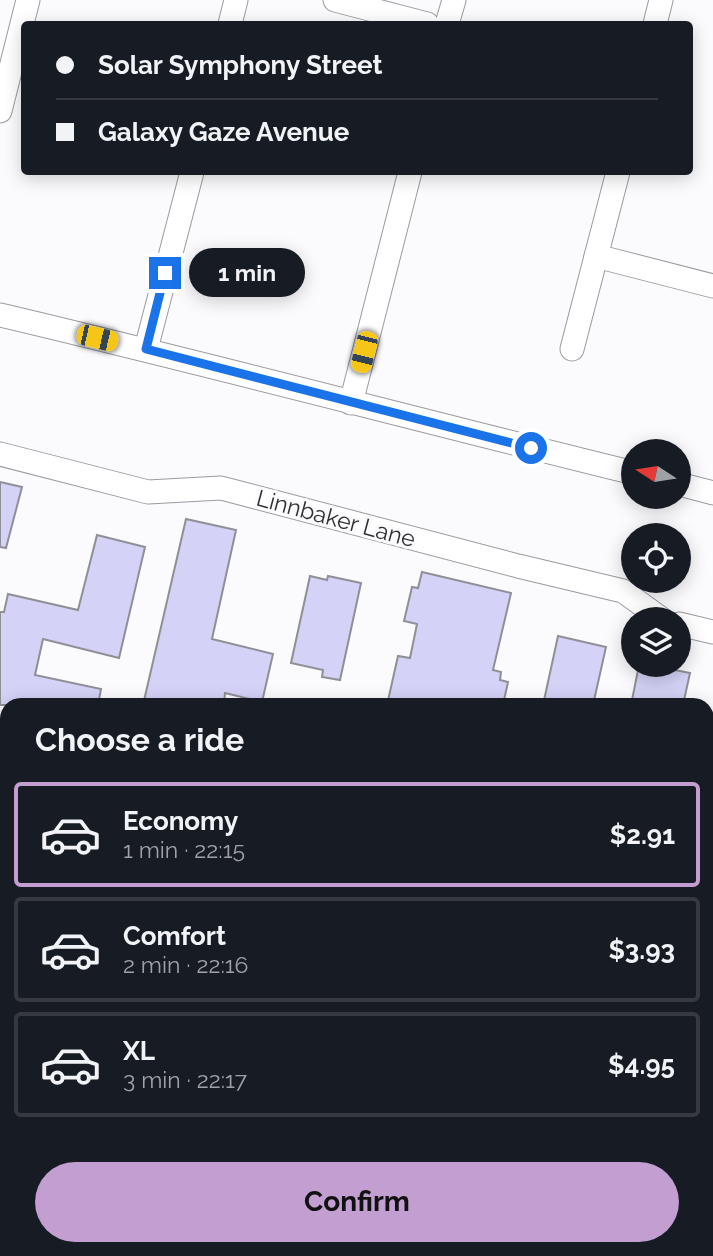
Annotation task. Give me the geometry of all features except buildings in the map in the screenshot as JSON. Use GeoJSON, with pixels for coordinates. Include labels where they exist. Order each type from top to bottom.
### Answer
{"type":"FeatureCollection","features":[{"type":"Feature","properties":{"kind":"street"},"geometry":{"type":"LineString","coordinates":[[23,21],[28,0]]}},
{"type":"Feature","properties":{"kind":"street"},"geometry":{"type":"LineString","coordinates":[[231,21],[236,0]]}},
{"type":"Feature","properties":{"kind":"street"},"geometry":{"type":"LineString","coordinates":[[448,21],[454,0]]}},
{"type":"Feature","properties":{"kind":"street"},"geometry":{"type":"LineString","coordinates":[[656,21],[661,0]]}},
{"type":"Feature","properties":{"kind":"street"},"geometry":{"type":"LineString","coordinates":[[350,2],[416,21]]}},
{"type":"Feature","properties":{"kind":"street"},"geometry":{"type":"LineString","coordinates":[[0,111],[21,28]]}},
{"type":"Feature","properties":{"kind":"street"},"geometry":{"type":"LineString","coordinates":[[146,349],[191,175]]}},
{"type":"Feature","properties":{"kind":"street"},"geometry":{"type":"LineString","coordinates":[[351,404],[409,175]]}},
{"type":"Feature","properties":{"kind":"street"},"geometry":{"type":"LineString","coordinates":[[572,349],[617,175]]}},
{"type":"Feature","properties":{"kind":"street"},"geometry":{"type":"LineString","coordinates":[[596,256],[713,286]]}},
{"type":"Feature","properties":{"kind":"street"},"geometry":{"type":"LineString","coordinates":[[0,315],[146,349],[351,404],[621,470]]}},
{"type":"Feature","properties":{"kind":"street","name":"Linnbaker Lane"},"geometry":{"type":"LineString","coordinates":[[0,454],[148,492],[221,488],[623,591],[645,607]]}},
{"type":"Feature","properties":{"kind":"street"},"geometry":{"type":"LineString","coordinates":[[691,488],[713,493]]}},
{"type":"Feature","properties":{"kind":"street"},"geometry":{"type":"LineString","coordinates":[[691,627],[713,632]]}},
{"type":"Feature","properties":{"kind":"route"},"geometry":{"type":"LineString","coordinates":[[165,273],[146,349],[351,404],[531,448]]}}]}
